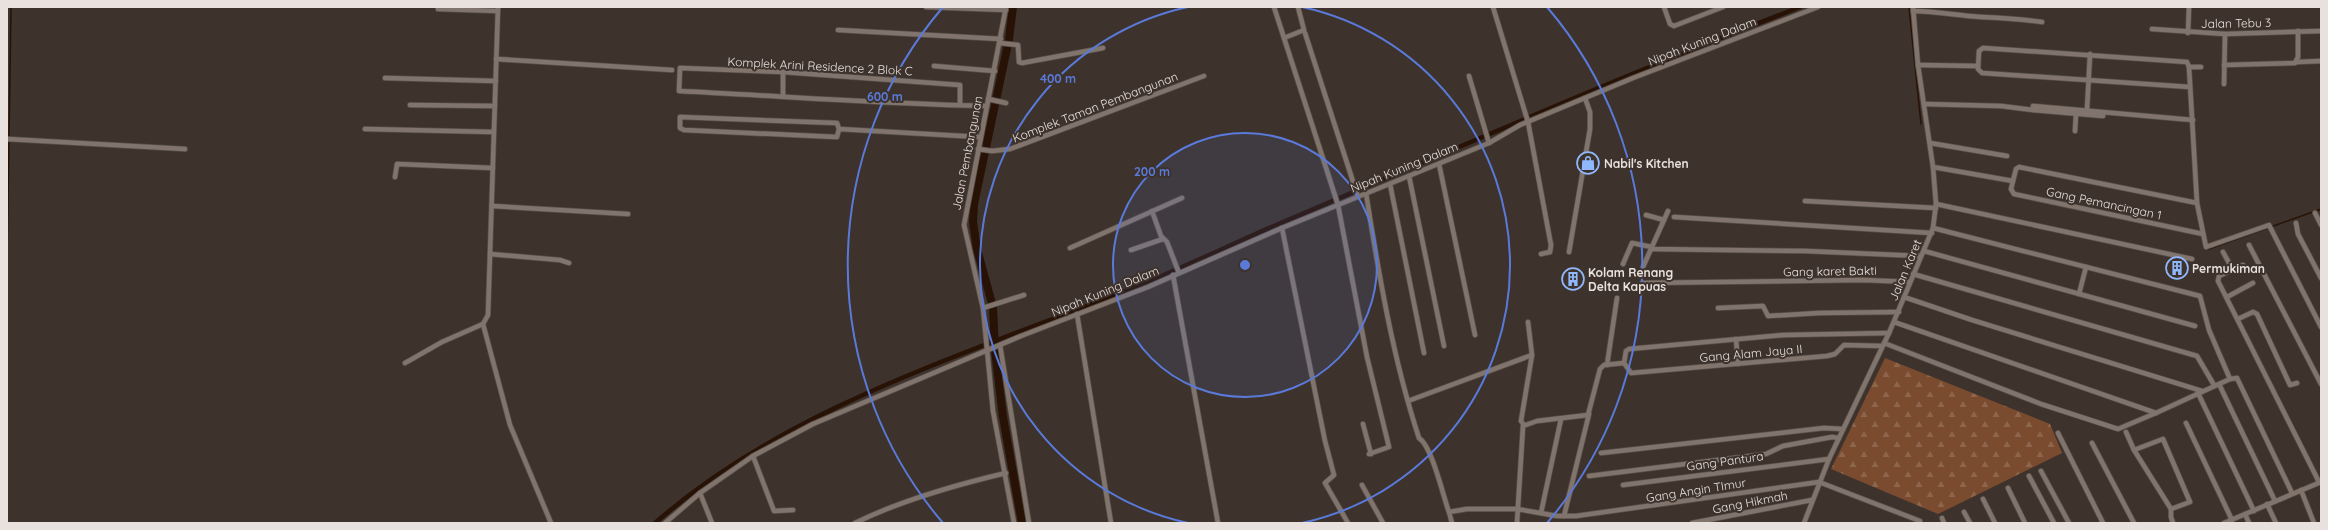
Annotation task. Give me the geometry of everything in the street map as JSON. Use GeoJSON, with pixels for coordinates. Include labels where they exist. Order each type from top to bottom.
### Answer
{"type":"FeatureCollection","features":[{"type":"Feature","properties":{"kind":"street"},"geometry":{"type":"LineString","coordinates":[[926,7],[1006,9]]}},
{"type":"Feature","properties":{"kind":"street"},"geometry":{"type":"LineString","coordinates":[[1274,7],[1338,205],[1367,357],[1389,447],[1370,454],[1363,424]]}},
{"type":"Feature","properties":{"kind":"street"},"geometry":{"type":"LineString","coordinates":[[1284,38],[1304,30],[1298,7]]}},
{"type":"Feature","properties":{"kind":"street"},"geometry":{"type":"LineString","coordinates":[[1493,7],[1528,120],[1551,245],[1550,252],[1541,254]]}},
{"type":"Feature","properties":{"kind":"street"},"geometry":{"type":"LineString","coordinates":[[1664,7],[1670,24],[1674,26],[1723,7]]}},
{"type":"Feature","properties":{"kind":"street","name":"Nipah Kuning Dalam"},"geometry":{"type":"LineString","coordinates":[[665,523],[700,493],[753,456],[813,424],[988,350],[1172,275],[1178,270],[1439,164],[1528,120],[1818,7]]}},
{"type":"Feature","properties":{"kind":"street"},"geometry":{"type":"LineString","coordinates":[[2188,33],[2189,7]]}},
{"type":"Feature","properties":{"kind":"street"},"geometry":{"type":"LineString","coordinates":[[405,363],[442,342],[483,324],[488,316],[498,9],[438,9]]}},
{"type":"Feature","properties":{"kind":"street","name":"Jalan Pembangunan"},"geometry":{"type":"LineString","coordinates":[[1006,9],[964,225],[985,308],[986,341],[994,410],[1014,523]]}},
{"type":"Feature","properties":{"kind":"street"},"geometry":{"type":"LineString","coordinates":[[1913,9],[1981,17],[2012,17],[2042,22]]}},
{"type":"Feature","properties":{"kind":"street","name":"Jalan Karet"},"geometry":{"type":"LineString","coordinates":[[1804,523],[1829,459],[1899,312],[1913,274],[1933,231],[1936,206],[1933,167],[1918,65],[1913,9]]}},
{"type":"Feature","properties":{"kind":"street","name":"Jalan Tebu 3"},"geometry":{"type":"LineString","coordinates":[[2152,29],[2188,33],[2225,34],[2321,30]]}},
{"type":"Feature","properties":{"kind":"street"},"geometry":{"type":"LineString","coordinates":[[838,30],[1001,41],[1012,45],[1018,45],[1019,62],[1022,63],[1103,48]]}},
{"type":"Feature","properties":{"kind":"street"},"geometry":{"type":"LineString","coordinates":[[2297,62],[2298,31]]}},
{"type":"Feature","properties":{"kind":"street"},"geometry":{"type":"LineString","coordinates":[[1305,33],[1358,197]]}},
{"type":"Feature","properties":{"kind":"street"},"geometry":{"type":"LineString","coordinates":[[2224,84],[2225,34]]}},
{"type":"Feature","properties":{"kind":"street"},"geometry":{"type":"LineString","coordinates":[[2190,87],[1982,73],[1978,66],[1979,50],[1981,48],[2090,54],[2187,62],[2189,67],[2193,120],[2197,203],[2207,247],[2268,225],[2321,326]]}},
{"type":"Feature","properties":{"kind":"street"},"geometry":{"type":"LineString","coordinates":[[2087,110],[2090,54]]}},
{"type":"Feature","properties":{"kind":"street"},"geometry":{"type":"LineString","coordinates":[[496,59],[672,70]]}},
{"type":"Feature","properties":{"kind":"street"},"geometry":{"type":"LineString","coordinates":[[2224,65],[2288,64],[2321,61]]}},
{"type":"Feature","properties":{"kind":"street"},"geometry":{"type":"LineString","coordinates":[[1918,65],[1978,66]]}},
{"type":"Feature","properties":{"kind":"street"},"geometry":{"type":"LineString","coordinates":[[934,66],[995,71]]}},
{"type":"Feature","properties":{"kind":"street"},"geometry":{"type":"LineString","coordinates":[[2189,67],[2201,67]]}},
{"type":"Feature","properties":{"kind":"street","name":"Komplek Arini Residence 2 Blok C"},"geometry":{"type":"LineString","coordinates":[[783,96],[679,91],[680,68],[783,72],[960,85],[960,105]]}},
{"type":"Feature","properties":{"kind":"street"},"geometry":{"type":"LineString","coordinates":[[783,72],[783,96],[987,106]]}},
{"type":"Feature","properties":{"kind":"street","name":"Komplek Taman Pembangunan"},"geometry":{"type":"LineString","coordinates":[[979,149],[992,151],[1010,150],[1204,76]]}},
{"type":"Feature","properties":{"kind":"street"},"geometry":{"type":"LineString","coordinates":[[1469,76],[1487,139]]}},
{"type":"Feature","properties":{"kind":"street"},"geometry":{"type":"LineString","coordinates":[[385,78],[496,81]]}},
{"type":"Feature","properties":{"kind":"street"},"geometry":{"type":"LineString","coordinates":[[1569,252],[1590,129],[1590,112],[1585,98]]}},
{"type":"Feature","properties":{"kind":"street"},"geometry":{"type":"LineString","coordinates":[[988,99],[1006,103]]}},
{"type":"Feature","properties":{"kind":"street"},"geometry":{"type":"LineString","coordinates":[[1924,104],[2001,106],[2103,116]]}},
{"type":"Feature","properties":{"kind":"street"},"geometry":{"type":"LineString","coordinates":[[410,105],[495,106]]}},
{"type":"Feature","properties":{"kind":"street"},"geometry":{"type":"LineString","coordinates":[[2033,110],[2034,105],[2193,120]]}},
{"type":"Feature","properties":{"kind":"street"},"geometry":{"type":"LineString","coordinates":[[2075,131],[2076,114]]}},
{"type":"Feature","properties":{"kind":"street"},"geometry":{"type":"LineString","coordinates":[[681,115],[837,123],[839,129],[837,137],[684,130],[680,128],[681,115]]}},
{"type":"Feature","properties":{"kind":"street"},"geometry":{"type":"LineString","coordinates":[[365,129],[494,132]]}},
{"type":"Feature","properties":{"kind":"street"},"geometry":{"type":"LineString","coordinates":[[839,129],[980,137]]}},
{"type":"Feature","properties":{"kind":"street"},"geometry":{"type":"LineString","coordinates":[[9,139],[185,149]]}},
{"type":"Feature","properties":{"kind":"street"},"geometry":{"type":"LineString","coordinates":[[1930,143],[2007,156]]}},
{"type":"Feature","properties":{"kind":"street"},"geometry":{"type":"LineString","coordinates":[[395,177],[397,164],[493,168]]}},
{"type":"Feature","properties":{"kind":"street"},"geometry":{"type":"LineString","coordinates":[[1439,164],[1475,335]]}},
{"type":"Feature","properties":{"kind":"street"},"geometry":{"type":"LineString","coordinates":[[1933,167],[2013,181],[2016,169],[2019,167],[2197,203]]}},
{"type":"Feature","properties":{"kind":"street"},"geometry":{"type":"LineString","coordinates":[[1409,176],[1444,346]]}},
{"type":"Feature","properties":{"kind":"street","name":"Gang Pemancingan 1"},"geometry":{"type":"LineString","coordinates":[[2013,181],[2011,190],[2014,194],[2204,234]]}},
{"type":"Feature","properties":{"kind":"street"},"geometry":{"type":"LineString","coordinates":[[1390,184],[1424,353]]}},
{"type":"Feature","properties":{"kind":"street"},"geometry":{"type":"LineString","coordinates":[[1366,193],[1391,335],[1408,401],[1419,438],[1424,441],[1429,453],[1452,523]]}},
{"type":"Feature","properties":{"kind":"street"},"geometry":{"type":"LineString","coordinates":[[1070,248],[1182,198]]}},
{"type":"Feature","properties":{"kind":"street"},"geometry":{"type":"LineString","coordinates":[[1804,201],[1936,206],[2192,259]]}},
{"type":"Feature","properties":{"kind":"street"},"geometry":{"type":"LineString","coordinates":[[492,206],[628,214]]}},
{"type":"Feature","properties":{"kind":"street"},"geometry":{"type":"LineString","coordinates":[[1152,211],[1163,239],[1167,242],[1178,270]]}},
{"type":"Feature","properties":{"kind":"street"},"geometry":{"type":"LineString","coordinates":[[1643,267],[1668,211]]}},
{"type":"Feature","properties":{"kind":"street"},"geometry":{"type":"LineString","coordinates":[[2315,213],[2321,225]]}},
{"type":"Feature","properties":{"kind":"street"},"geometry":{"type":"LineString","coordinates":[[1646,215],[1664,220]]}},
{"type":"Feature","properties":{"kind":"street"},"geometry":{"type":"LineString","coordinates":[[1674,217],[1933,231],[2086,266],[2200,296],[2208,330],[2230,379],[2234,378],[2239,381],[2292,493]]}},
{"type":"Feature","properties":{"kind":"street"},"geometry":{"type":"LineString","coordinates":[[2296,223],[2298,234],[2321,278]]}},
{"type":"Feature","properties":{"kind":"street"},"geometry":{"type":"LineString","coordinates":[[1282,228],[1333,474],[1325,483],[1348,523]]}},
{"type":"Feature","properties":{"kind":"street"},"geometry":{"type":"LineString","coordinates":[[1131,250],[1163,239]]}},
{"type":"Feature","properties":{"kind":"street"},"geometry":{"type":"LineString","coordinates":[[1623,264],[1632,243],[1652,248],[1805,251],[1921,256]]}},
{"type":"Feature","properties":{"kind":"street"},"geometry":{"type":"LineString","coordinates":[[2249,244],[2321,384]]}},
{"type":"Feature","properties":{"kind":"street"},"geometry":{"type":"LineString","coordinates":[[1924,251],[2195,326]]}},
{"type":"Feature","properties":{"kind":"street"},"geometry":{"type":"LineString","coordinates":[[2223,252],[2233,270]]}},
{"type":"Feature","properties":{"kind":"street"},"geometry":{"type":"LineString","coordinates":[[490,254],[527,259],[560,260],[569,263]]}},
{"type":"Feature","properties":{"kind":"street"},"geometry":{"type":"LineString","coordinates":[[2224,523],[2320,482],[2218,279],[2243,265]]}},
{"type":"Feature","properties":{"kind":"street"},"geometry":{"type":"LineString","coordinates":[[2079,294],[2086,266]]}},
{"type":"Feature","properties":{"kind":"street"},"geometry":{"type":"LineString","coordinates":[[1913,274],[2197,356],[2217,385],[2275,501]]}},
{"type":"Feature","properties":{"kind":"street"},"geometry":{"type":"LineString","coordinates":[[1172,275],[1218,522]]}},
{"type":"Feature","properties":{"kind":"street","name":"Gang karet Bakti"},"geometry":{"type":"LineString","coordinates":[[1642,283],[1752,283],[1863,280],[1910,282]]}},
{"type":"Feature","properties":{"kind":"street"},"geometry":{"type":"LineString","coordinates":[[2227,297],[2253,283]]}},
{"type":"Feature","properties":{"kind":"street"},"geometry":{"type":"LineString","coordinates":[[985,308],[1024,295]]}},
{"type":"Feature","properties":{"kind":"street"},"geometry":{"type":"LineString","coordinates":[[1904,297],[2200,392],[2254,511]]}},
{"type":"Feature","properties":{"kind":"street"},"geometry":{"type":"LineString","coordinates":[[1607,365],[1617,298]]}},
{"type":"Feature","properties":{"kind":"street"},"geometry":{"type":"LineString","coordinates":[[1718,308],[1763,306],[1768,316],[1819,313],[1899,312]]}},
{"type":"Feature","properties":{"kind":"street"},"geometry":{"type":"LineString","coordinates":[[2238,319],[2253,312],[2257,314],[2290,385],[2297,383]]}},
{"type":"Feature","properties":{"kind":"street"},"geometry":{"type":"LineString","coordinates":[[1076,314],[1111,523]]}},
{"type":"Feature","properties":{"kind":"street"},"geometry":{"type":"LineString","coordinates":[[1517,523],[1524,425],[1522,421],[1532,355],[1528,322]]}},
{"type":"Feature","properties":{"kind":"street"},"geometry":{"type":"LineString","coordinates":[[1894,322],[2156,413]]}},
{"type":"Feature","properties":{"kind":"street"},"geometry":{"type":"LineString","coordinates":[[483,324],[510,425],[551,523]]}},
{"type":"Feature","properties":{"kind":"street"},"geometry":{"type":"LineString","coordinates":[[1564,516],[1600,369],[1607,365],[1624,363],[1626,351],[1629,349],[1784,335],[1889,333]]}},
{"type":"Feature","properties":{"kind":"street"},"geometry":{"type":"LineString","coordinates":[[1736,339],[1738,364]]}},
{"type":"Feature","properties":{"kind":"street","name":"Gang Alam Jaya II"},"geometry":{"type":"LineString","coordinates":[[1624,363],[1630,373],[1826,356],[1835,354],[1844,345],[1883,344],[2041,404],[2118,429],[2230,379]]}},
{"type":"Feature","properties":{"kind":"street"},"geometry":{"type":"LineString","coordinates":[[999,346],[1029,523]]}},
{"type":"Feature","properties":{"kind":"street"},"geometry":{"type":"LineString","coordinates":[[1408,401],[1532,355]]}},
{"type":"Feature","properties":{"kind":"street"},"geometry":{"type":"LineString","coordinates":[[1524,425],[1537,421],[1561,419],[1589,414]]}},
{"type":"Feature","properties":{"kind":"street"},"geometry":{"type":"LineString","coordinates":[[1541,513],[1561,419]]}},
{"type":"Feature","properties":{"kind":"street"},"geometry":{"type":"LineString","coordinates":[[2186,423],[2232,520]]}},
{"type":"Feature","properties":{"kind":"street"},"geometry":{"type":"LineString","coordinates":[[1601,453],[1824,428],[1843,429]]}},
{"type":"Feature","properties":{"kind":"street"},"geometry":{"type":"LineString","coordinates":[[2126,432],[2134,450],[2171,509],[2171,517],[2174,523]]}},
{"type":"Feature","properties":{"kind":"street"},"geometry":{"type":"LineString","coordinates":[[2058,433],[2103,523]]}},
{"type":"Feature","properties":{"kind":"street"},"geometry":{"type":"LineString","coordinates":[[1589,476],[1766,454],[1783,446],[1832,437],[1839,438]]}},
{"type":"Feature","properties":{"kind":"street"},"geometry":{"type":"LineString","coordinates":[[2134,450],[2163,439],[2190,502],[2171,509]]}},
{"type":"Feature","properties":{"kind":"street"},"geometry":{"type":"LineString","coordinates":[[2092,443],[2134,523]]}},
{"type":"Feature","properties":{"kind":"street"},"geometry":{"type":"LineString","coordinates":[[753,456],[774,511],[793,510]]}},
{"type":"Feature","properties":{"kind":"street","name":"Gang Pantura"},"geometry":{"type":"LineString","coordinates":[[1623,485],[1829,459]]}},
{"type":"Feature","properties":{"kind":"street"},"geometry":{"type":"LineString","coordinates":[[2041,471],[2069,523]]}},
{"type":"Feature","properties":{"kind":"street"},"geometry":{"type":"LineString","coordinates":[[855,523],[899,504],[1006,473]]}},
{"type":"Feature","properties":{"kind":"street"},"geometry":{"type":"LineString","coordinates":[[2029,476],[2054,523]]}},
{"type":"Feature","properties":{"kind":"street"},"geometry":{"type":"LineString","coordinates":[[1819,482],[1920,521]]}},
{"type":"Feature","properties":{"kind":"street","name":"Gang Angin TImur"},"geometry":{"type":"LineString","coordinates":[[1449,512],[1467,509],[1517,509],[1564,516],[1576,516],[1819,482]]}},
{"type":"Feature","properties":{"kind":"street"},"geometry":{"type":"LineString","coordinates":[[1362,485],[1383,523]]}},
{"type":"Feature","properties":{"kind":"street"},"geometry":{"type":"LineString","coordinates":[[2008,488],[2025,523]]}},
{"type":"Feature","properties":{"kind":"street"},"geometry":{"type":"LineString","coordinates":[[2301,490],[2314,523]]}},
{"type":"Feature","properties":{"kind":"street"},"geometry":{"type":"LineString","coordinates":[[700,493],[712,523]]}},
{"type":"Feature","properties":{"kind":"street","name":"Gang Hikmah"},"geometry":{"type":"LineString","coordinates":[[1692,523],[1812,500]]}},
{"type":"Feature","properties":{"kind":"street"},"geometry":{"type":"LineString","coordinates":[[1983,500],[1995,523]]}},
{"type":"Feature","properties":{"kind":"street"},"geometry":{"type":"LineString","coordinates":[[2267,504],[2276,523]]}},
{"type":"Feature","properties":{"kind":"street"},"geometry":{"type":"LineString","coordinates":[[1964,512],[1970,523]]}},
{"type":"Feature","properties":{"kind":"street"},"geometry":{"type":"LineString","coordinates":[[2245,514],[2249,523]]}},
{"type":"Feature","properties":{"kind":"green space"},"geometry":{"type":"Polygon","coordinates":[[[1885,358],[2050,424],[2062,453],[1938,514],[1831,469],[1885,358]]]}},
{"type":"Feature","properties":{"kind":"waterway"},"geometry":{"type":"LineString","coordinates":[[9,137],[11,7]]}},
{"type":"Feature","properties":{"kind":"waterway"},"geometry":{"type":"LineString","coordinates":[[1013,7],[1009,39],[974,204],[973,222],[977,249],[993,307],[995,350],[1003,417],[1022,523]]}},
{"type":"Feature","properties":{"kind":"waterway"},"geometry":{"type":"LineString","coordinates":[[655,523],[709,481],[767,444],[827,412],[890,383],[1147,282],[1262,231],[1530,117],[1800,7]]}},
{"type":"Feature","properties":{"kind":"waterway"},"geometry":{"type":"LineString","coordinates":[[1909,7],[1921,124]]}},
{"type":"Feature","properties":{"kind":"waterway"},"geometry":{"type":"LineString","coordinates":[[7,259],[9,141]]}},
{"type":"Feature","properties":{"kind":"waterway"},"geometry":{"type":"LineString","coordinates":[[2209,249],[2321,209]]}},
{"type":"Feature","properties":{"kind":"place","name":"Nabil's Kitchen"},"geometry":{"type":"Point","coordinates":[1588,163]}},
{"type":"Feature","properties":{"kind":"place","name":"Permukiman"},"geometry":{"type":"Point","coordinates":[2177,268]}},
{"type":"Feature","properties":{"kind":"place","name":"Kolam Renang Delta Kapuas"},"geometry":{"type":"Point","coordinates":[1573,279]}}]}
